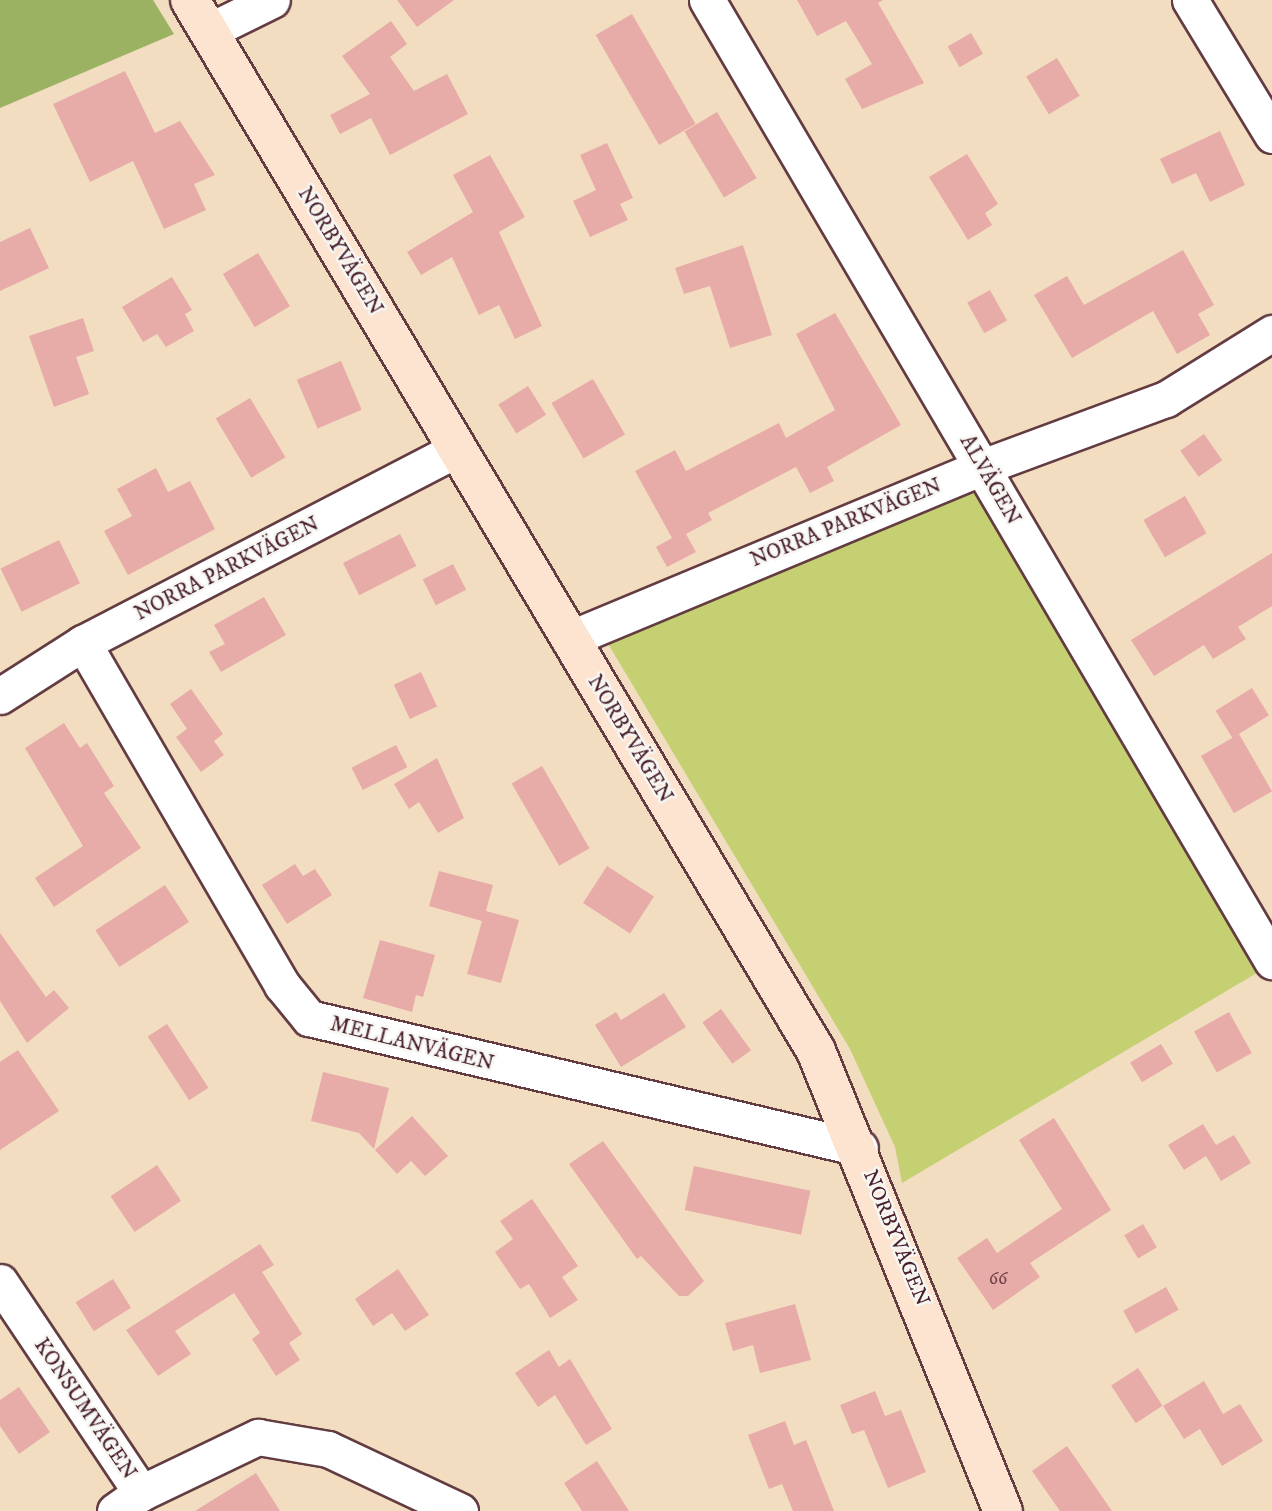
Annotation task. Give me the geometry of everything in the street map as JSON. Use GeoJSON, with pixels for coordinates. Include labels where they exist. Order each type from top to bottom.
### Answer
{"type":"FeatureCollection","features":[{"type":"Feature","properties":{"kind":"street"},"geometry":{"type":"LineString","coordinates":[[200,16],[272,0]]}},
{"type":"Feature","properties":{"kind":"street","name":"ALVÄGEN"},"geometry":{"type":"LineString","coordinates":[[707,0],[1272,961]]}},
{"type":"Feature","properties":{"kind":"street"},"geometry":{"type":"LineString","coordinates":[[1190,0],[1272,135]]}},
{"type":"Feature","properties":{"kind":"street","name":"NORBYVÄGEN"},"geometry":{"type":"LineString","coordinates":[[200,16],[816,1051],[860,1148],[1003,1511]]}},
{"type":"Feature","properties":{"kind":"street","name":"NORRA PARKVÄGEN"},"geometry":{"type":"LineString","coordinates":[[569,639],[982,467],[1166,399],[1272,333]]}},
{"type":"Feature","properties":{"kind":"street","name":"NORRA PARKVÄGEN"},"geometry":{"type":"LineString","coordinates":[[0,696],[83,643],[458,449]]}},
{"type":"Feature","properties":{"kind":"street","name":"MELLANVÄGEN"},"geometry":{"type":"LineString","coordinates":[[83,643],[282,985],[309,1018],[860,1148]]}},
{"type":"Feature","properties":{"kind":"street","name":"KONSUMVÄGEN"},"geometry":{"type":"LineString","coordinates":[[0,1282],[128,1502],[258,1437],[328,1449],[460,1511]]}},
{"type":"Feature","properties":{"kind":"green space"},"geometry":{"type":"Polygon","coordinates":[[[0,0],[153,0],[174,34],[0,108],[0,0]]]}},
{"type":"Feature","properties":{"kind":"green space"},"geometry":{"type":"Polygon","coordinates":[[[982,467],[1272,964],[902,1183],[895,1147],[850,1049],[604,637],[982,467]]]}},
{"type":"Feature","properties":{"kind":"building"},"geometry":{"type":"Polygon","coordinates":[[[397,0],[454,0],[417,27],[397,0]]]}},
{"type":"Feature","properties":{"kind":"building"},"geometry":{"type":"Polygon","coordinates":[[[797,0],[883,0],[878,3],[924,83],[862,109],[845,79],[872,64],[846,21],[817,36],[797,0]]]}},
{"type":"Feature","properties":{"kind":"building"},"geometry":{"type":"Polygon","coordinates":[[[632,14],[696,124],[659,145],[596,35],[632,14]]]}},
{"type":"Feature","properties":{"kind":"building"},"geometry":{"type":"Polygon","coordinates":[[[391,21],[407,44],[390,57],[414,91],[447,74],[468,114],[390,155],[371,118],[340,134],[330,115],[370,94],[342,56],[391,21]]]}},
{"type":"Feature","properties":{"kind":"building"},"geometry":{"type":"Polygon","coordinates":[[[971,33],[983,54],[960,67],[948,46],[971,33]]]}},
{"type":"Feature","properties":{"kind":"building"},"geometry":{"type":"Polygon","coordinates":[[[1057,58],[1080,96],[1049,114],[1026,77],[1057,58]]]}},
{"type":"Feature","properties":{"kind":"building"},"geometry":{"type":"Polygon","coordinates":[[[125,71],[155,133],[180,121],[215,175],[194,184],[206,210],[164,229],[133,161],[90,182],[53,104],[125,71]]]}},
{"type":"Feature","properties":{"kind":"building"},"geometry":{"type":"Polygon","coordinates":[[[717,112],[757,178],[724,198],[684,132],[717,112]]]}},
{"type":"Feature","properties":{"kind":"building"},"geometry":{"type":"Polygon","coordinates":[[[1220,131],[1245,185],[1210,202],[1196,173],[1172,184],[1160,159],[1220,131]]]}},
{"type":"Feature","properties":{"kind":"building"},"geometry":{"type":"Polygon","coordinates":[[[607,143],[633,198],[620,204],[628,220],[590,237],[573,201],[596,190],[580,155],[607,143]]]}},
{"type":"Feature","properties":{"kind":"building"},"geometry":{"type":"Polygon","coordinates":[[[967,154],[998,204],[985,213],[992,225],[968,240],[929,177],[967,154]]]}},
{"type":"Feature","properties":{"kind":"building"},"geometry":{"type":"Polygon","coordinates":[[[490,155],[525,217],[499,232],[542,326],[515,339],[499,305],[479,315],[452,257],[421,275],[407,252],[473,212],[453,175],[490,155]]]}},
{"type":"Feature","properties":{"kind":"building"},"geometry":{"type":"Polygon","coordinates":[[[30,228],[49,268],[0,291],[0,242],[30,228]]]}},
{"type":"Feature","properties":{"kind":"building"},"geometry":{"type":"Polygon","coordinates":[[[743,245],[772,335],[730,348],[710,286],[684,294],[675,268],[743,245]]]}},
{"type":"Feature","properties":{"kind":"building"},"geometry":{"type":"Polygon","coordinates":[[[1183,250],[1214,305],[1198,314],[1210,335],[1177,354],[1153,311],[1072,358],[1034,295],[1067,276],[1084,305],[1183,250]]]}},
{"type":"Feature","properties":{"kind":"building"},"geometry":{"type":"Polygon","coordinates":[[[258,253],[290,306],[255,327],[223,274],[258,253]]]}},
{"type":"Feature","properties":{"kind":"building"},"geometry":{"type":"Polygon","coordinates":[[[172,277],[192,310],[185,314],[194,331],[166,347],[157,334],[143,342],[122,307],[172,277]]]}},
{"type":"Feature","properties":{"kind":"building"},"geometry":{"type":"Polygon","coordinates":[[[990,290],[1007,321],[984,333],[967,303],[990,290]]]}},
{"type":"Feature","properties":{"kind":"building"},"geometry":{"type":"Polygon","coordinates":[[[835,313],[901,425],[827,467],[834,481],[810,493],[796,467],[708,513],[712,520],[686,534],[696,552],[667,567],[656,547],[672,538],[635,471],[675,450],[686,471],[779,423],[786,438],[835,410],[796,334],[835,313]]]}},
{"type":"Feature","properties":{"kind":"building"},"geometry":{"type":"Polygon","coordinates":[[[83,318],[94,351],[76,357],[89,394],[54,407],[29,336],[83,318]]]}},
{"type":"Feature","properties":{"kind":"building"},"geometry":{"type":"Polygon","coordinates":[[[341,361],[362,410],[318,429],[297,380],[341,361]]]}},
{"type":"Feature","properties":{"kind":"building"},"geometry":{"type":"Polygon","coordinates":[[[593,379],[625,434],[583,458],[551,403],[593,379]]]}},
{"type":"Feature","properties":{"kind":"building"},"geometry":{"type":"Polygon","coordinates":[[[528,386],[546,415],[516,433],[498,405],[528,386]]]}},
{"type":"Feature","properties":{"kind":"building"},"geometry":{"type":"Polygon","coordinates":[[[250,398],[286,457],[251,478],[216,419],[250,398]]]}},
{"type":"Feature","properties":{"kind":"building"},"geometry":{"type":"Polygon","coordinates":[[[1204,434],[1222,460],[1199,477],[1180,451],[1204,434]]]}},
{"type":"Feature","properties":{"kind":"building"},"geometry":{"type":"Polygon","coordinates":[[[156,468],[168,492],[190,481],[215,529],[128,575],[104,531],[132,516],[117,489],[156,468]]]}},
{"type":"Feature","properties":{"kind":"building"},"geometry":{"type":"Polygon","coordinates":[[[1185,496],[1206,533],[1165,557],[1143,520],[1185,496]]]}},
{"type":"Feature","properties":{"kind":"building"},"geometry":{"type":"Polygon","coordinates":[[[400,534],[416,566],[359,595],[343,563],[400,534]]]}},
{"type":"Feature","properties":{"kind":"building"},"geometry":{"type":"Polygon","coordinates":[[[59,540],[80,583],[22,612],[1,568],[59,540]]]}},
{"type":"Feature","properties":{"kind":"building"},"geometry":{"type":"Polygon","coordinates":[[[1272,553],[1272,606],[1238,627],[1246,639],[1213,659],[1204,645],[1154,676],[1131,640],[1272,553]]]}},
{"type":"Feature","properties":{"kind":"building"},"geometry":{"type":"Polygon","coordinates":[[[453,564],[466,590],[436,605],[423,579],[453,564]]]}},
{"type":"Feature","properties":{"kind":"building"},"geometry":{"type":"Polygon","coordinates":[[[264,597],[286,635],[221,672],[209,652],[225,644],[214,625],[264,597]]]}},
{"type":"Feature","properties":{"kind":"building"},"geometry":{"type":"Polygon","coordinates":[[[421,672],[437,706],[410,719],[394,685],[421,672]]]}},
{"type":"Feature","properties":{"kind":"building"},"geometry":{"type":"Polygon","coordinates":[[[1252,688],[1269,715],[1232,738],[1216,711],[1252,688]]]}},
{"type":"Feature","properties":{"kind":"building"},"geometry":{"type":"Polygon","coordinates":[[[191,689],[223,734],[214,741],[224,755],[201,772],[176,737],[187,729],[170,704],[191,689]]]}},
{"type":"Feature","properties":{"kind":"building"},"geometry":{"type":"Polygon","coordinates":[[[64,723],[80,748],[87,743],[114,786],[104,793],[141,848],[54,907],[35,878],[83,846],[25,748],[64,723]]]}},
{"type":"Feature","properties":{"kind":"building"},"geometry":{"type":"Polygon","coordinates":[[[1239,734],[1272,791],[1234,813],[1201,756],[1239,734]]]}},
{"type":"Feature","properties":{"kind":"building"},"geometry":{"type":"Polygon","coordinates":[[[396,745],[407,767],[363,790],[351,768],[396,745]]]}},
{"type":"Feature","properties":{"kind":"building"},"geometry":{"type":"Polygon","coordinates":[[[437,758],[464,818],[438,833],[419,802],[409,809],[394,784],[437,758]]]}},
{"type":"Feature","properties":{"kind":"building"},"geometry":{"type":"Polygon","coordinates":[[[542,766],[590,848],[559,866],[512,784],[542,766]]]}},
{"type":"Feature","properties":{"kind":"building"},"geometry":{"type":"Polygon","coordinates":[[[295,864],[303,876],[315,869],[332,895],[287,924],[262,885],[295,864]]]}},
{"type":"Feature","properties":{"kind":"building"},"geometry":{"type":"Polygon","coordinates":[[[607,866],[654,896],[630,933],[583,903],[607,866]]]}},
{"type":"Feature","properties":{"kind":"building"},"geometry":{"type":"Polygon","coordinates":[[[439,871],[493,885],[486,911],[519,920],[501,983],[467,974],[482,921],[429,906],[439,871]]]}},
{"type":"Feature","properties":{"kind":"building"},"geometry":{"type":"Polygon","coordinates":[[[165,885],[189,922],[119,967],[95,930],[165,885]]]}},
{"type":"Feature","properties":{"kind":"building"},"geometry":{"type":"Polygon","coordinates":[[[0,933],[46,997],[54,990],[69,1008],[27,1043],[0,1001],[0,933]]]}},
{"type":"Feature","properties":{"kind":"building"},"geometry":{"type":"Polygon","coordinates":[[[380,940],[435,955],[423,997],[416,995],[412,1012],[363,998],[380,940]]]}},
{"type":"Feature","properties":{"kind":"building"},"geometry":{"type":"Polygon","coordinates":[[[664,993],[686,1027],[621,1067],[595,1025],[616,1012],[621,1020],[664,993]]]}},
{"type":"Feature","properties":{"kind":"building"},"geometry":{"type":"Polygon","coordinates":[[[721,1009],[751,1050],[732,1064],[702,1023],[721,1009]]]}},
{"type":"Feature","properties":{"kind":"building"},"geometry":{"type":"Polygon","coordinates":[[[1229,1012],[1252,1053],[1217,1072],[1194,1031],[1229,1012]]]}},
{"type":"Feature","properties":{"kind":"building"},"geometry":{"type":"Polygon","coordinates":[[[167,1024],[208,1088],[189,1100],[148,1037],[167,1024]]]}},
{"type":"Feature","properties":{"kind":"building"},"geometry":{"type":"Polygon","coordinates":[[[1161,1044],[1173,1064],[1142,1082],[1130,1063],[1161,1044]]]}},
{"type":"Feature","properties":{"kind":"building"},"geometry":{"type":"Polygon","coordinates":[[[18,1050],[59,1111],[0,1150],[0,1062],[18,1050]]]}},
{"type":"Feature","properties":{"kind":"building"},"geometry":{"type":"Polygon","coordinates":[[[323,1072],[389,1088],[374,1149],[359,1133],[311,1121],[323,1072]]]}},
{"type":"Feature","properties":{"kind":"building"},"geometry":{"type":"Polygon","coordinates":[[[412,1116],[448,1156],[425,1176],[411,1161],[397,1174],[375,1150],[412,1116]]]}},
{"type":"Feature","properties":{"kind":"building"},"geometry":{"type":"Polygon","coordinates":[[[1054,1118],[1111,1210],[1030,1263],[1040,1277],[993,1310],[957,1258],[987,1238],[997,1253],[1062,1209],[1019,1140],[1054,1118]]]}},
{"type":"Feature","properties":{"kind":"building"},"geometry":{"type":"Polygon","coordinates":[[[1203,1124],[1216,1145],[1234,1135],[1251,1163],[1221,1181],[1206,1156],[1184,1170],[1168,1145],[1203,1124]]]}},
{"type":"Feature","properties":{"kind":"building"},"geometry":{"type":"Polygon","coordinates":[[[603,1141],[704,1281],[688,1296],[679,1296],[641,1256],[637,1259],[569,1164],[603,1141]]]}},
{"type":"Feature","properties":{"kind":"building"},"geometry":{"type":"Polygon","coordinates":[[[157,1165],[181,1201],[135,1232],[111,1196],[157,1165]]]}},
{"type":"Feature","properties":{"kind":"building"},"geometry":{"type":"Polygon","coordinates":[[[694,1166],[810,1191],[801,1235],[685,1210],[694,1166]]]}},
{"type":"Feature","properties":{"kind":"building"},"geometry":{"type":"Polygon","coordinates":[[[532,1199],[578,1266],[562,1277],[578,1300],[550,1318],[529,1284],[520,1289],[495,1252],[513,1239],[500,1221],[532,1199]]]}},
{"type":"Feature","properties":{"kind":"building"},"geometry":{"type":"Polygon","coordinates":[[[1143,1224],[1157,1247],[1138,1258],[1124,1235],[1143,1224]]]}},
{"type":"Feature","properties":{"kind":"building"},"geometry":{"type":"Polygon","coordinates":[[[260,1244],[274,1265],[262,1272],[302,1334],[289,1343],[300,1360],[276,1376],[252,1339],[260,1333],[234,1293],[175,1331],[191,1354],[158,1376],[126,1330],[260,1244]]]}},
{"type":"Feature","properties":{"kind":"building"},"geometry":{"type":"Polygon","coordinates":[[[398,1269],[429,1315],[405,1331],[392,1313],[373,1326],[355,1299],[398,1269]]]}},
{"type":"Feature","properties":{"kind":"building"},"geometry":{"type":"Polygon","coordinates":[[[113,1279],[131,1308],[94,1331],[76,1302],[113,1279]]]}},
{"type":"Feature","properties":{"kind":"building"},"geometry":{"type":"Polygon","coordinates":[[[1166,1287],[1179,1310],[1136,1333],[1123,1311],[1166,1287]]]}},
{"type":"Feature","properties":{"kind":"building"},"geometry":{"type":"Polygon","coordinates":[[[795,1304],[811,1360],[760,1373],[753,1345],[733,1351],[725,1323],[795,1304]]]}},
{"type":"Feature","properties":{"kind":"building"},"geometry":{"type":"Polygon","coordinates":[[[549,1350],[559,1367],[570,1359],[612,1429],[586,1445],[555,1395],[538,1407],[515,1373],[549,1350]]]}},
{"type":"Feature","properties":{"kind":"building"},"geometry":{"type":"Polygon","coordinates":[[[1138,1368],[1163,1406],[1136,1423],[1111,1385],[1138,1368]]]}},
{"type":"Feature","properties":{"kind":"building"},"geometry":{"type":"Polygon","coordinates":[[[1204,1381],[1223,1414],[1240,1404],[1263,1441],[1222,1466],[1200,1429],[1184,1439],[1163,1406],[1204,1381]]]}},
{"type":"Feature","properties":{"kind":"building"},"geometry":{"type":"Polygon","coordinates":[[[19,1387],[50,1432],[19,1454],[0,1426],[0,1400],[19,1387]]]}},
{"type":"Feature","properties":{"kind":"building"},"geometry":{"type":"Polygon","coordinates":[[[875,1391],[885,1416],[901,1410],[926,1472],[888,1488],[864,1430],[852,1434],[840,1405],[875,1391]]]}},
{"type":"Feature","properties":{"kind":"building"},"geometry":{"type":"Polygon","coordinates":[[[785,1421],[794,1445],[806,1440],[834,1511],[793,1511],[782,1484],[769,1489],[748,1435],[785,1421]]]}},
{"type":"Feature","properties":{"kind":"building"},"geometry":{"type":"Polygon","coordinates":[[[1067,1446],[1112,1511],[1060,1511],[1032,1471],[1067,1446]]]}},
{"type":"Feature","properties":{"kind":"building"},"geometry":{"type":"Polygon","coordinates":[[[597,1461],[629,1511],[582,1511],[564,1483],[597,1461]]]}},
{"type":"Feature","properties":{"kind":"building"},"geometry":{"type":"Polygon","coordinates":[[[256,1473],[280,1511],[195,1511],[256,1473]]]}}]}
